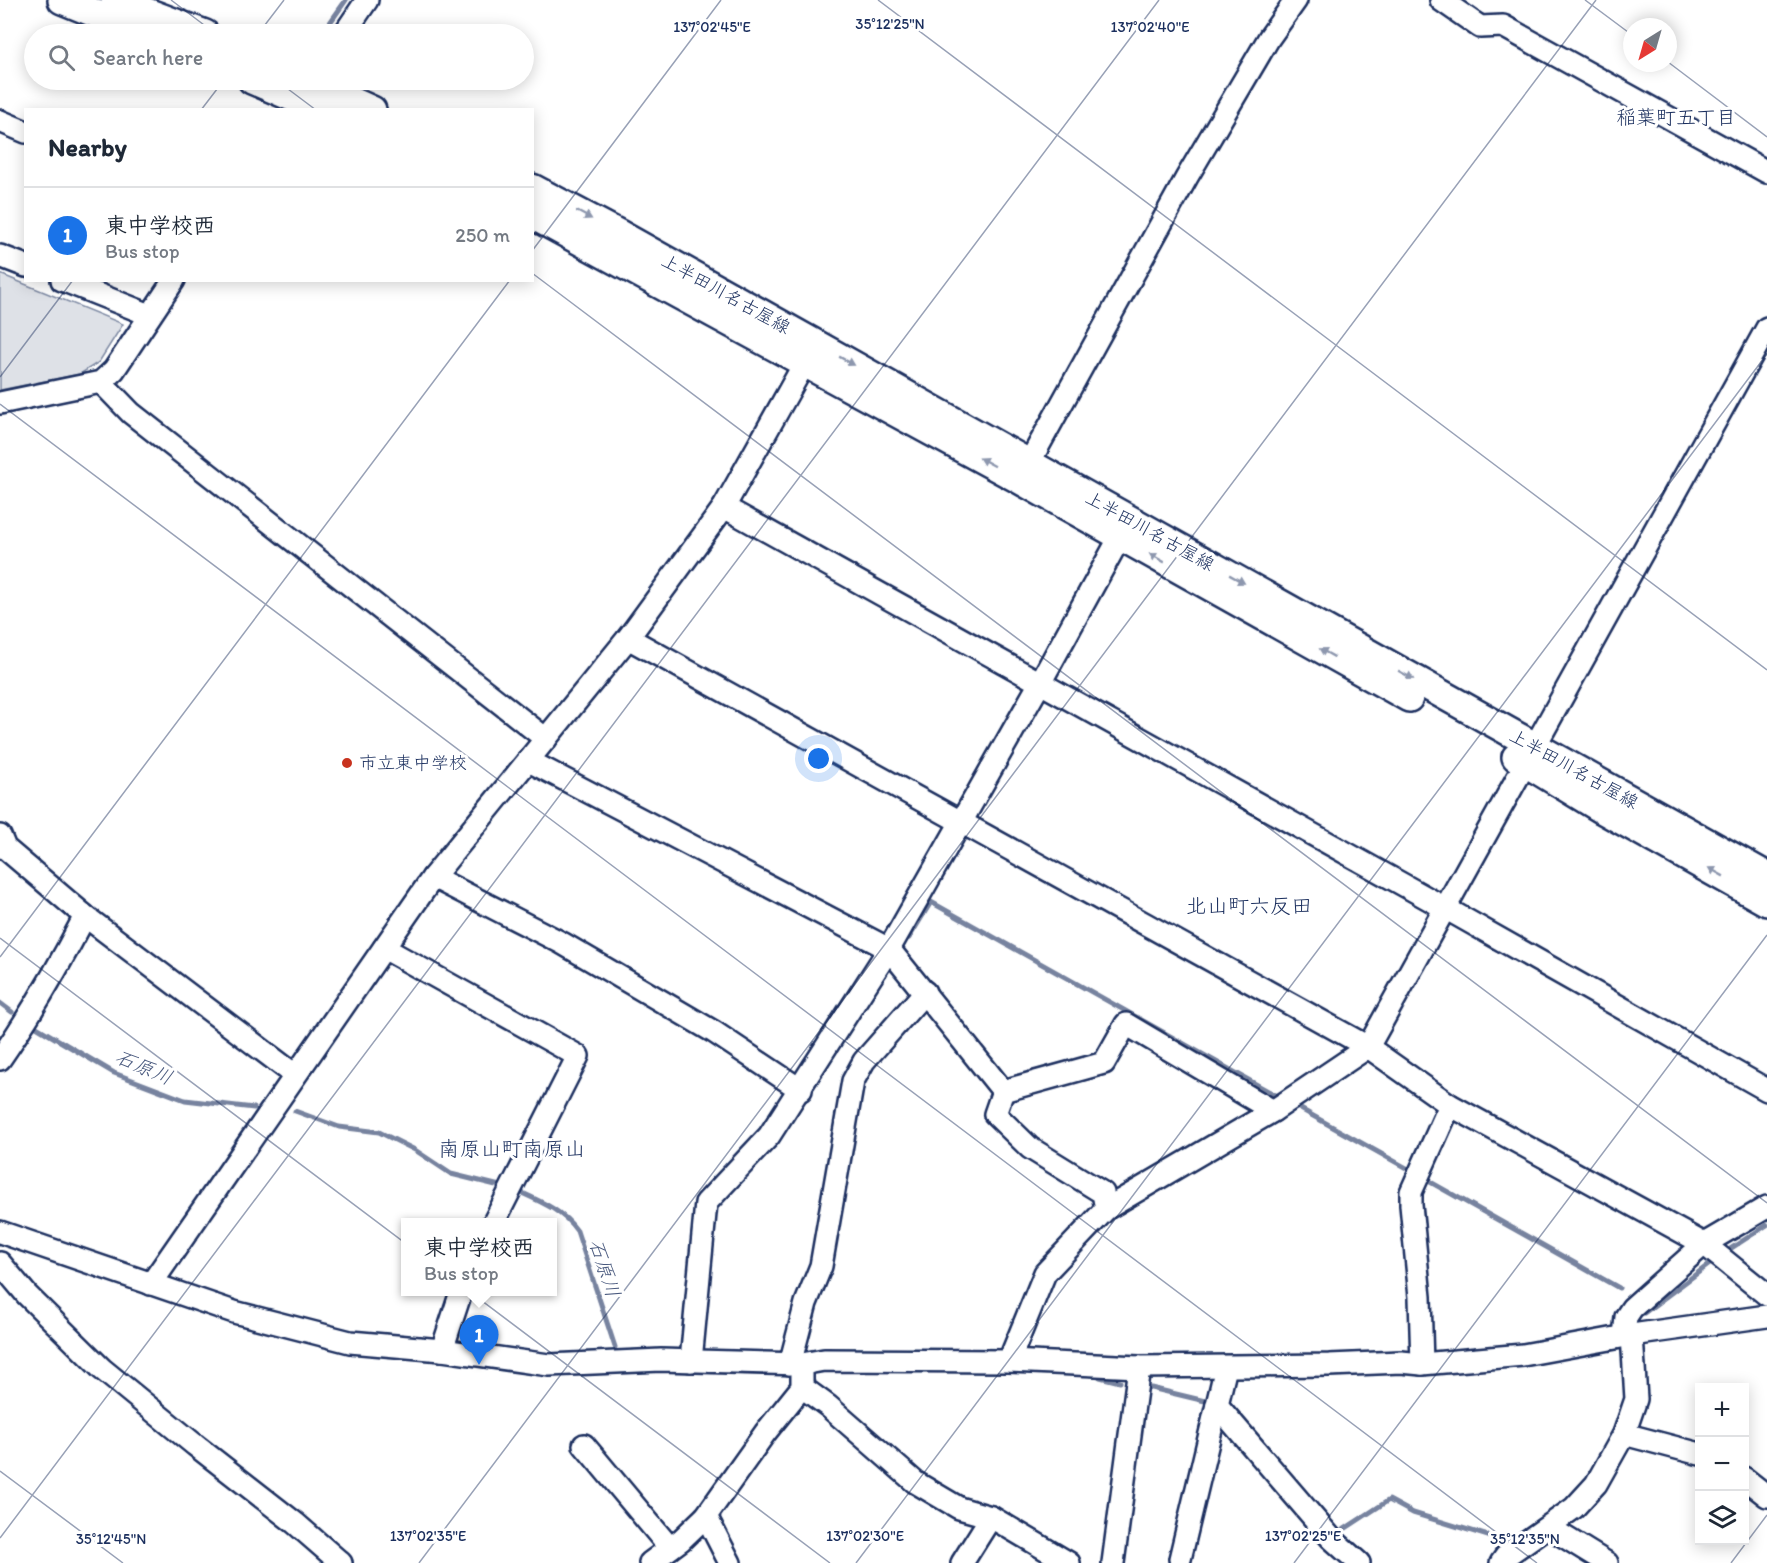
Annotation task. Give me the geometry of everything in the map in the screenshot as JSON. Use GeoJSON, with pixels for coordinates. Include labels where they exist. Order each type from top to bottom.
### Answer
{"type":"FeatureCollection","features":[{"type":"Feature","properties":{"kind":"main road"},"geometry":{"type":"LineString","coordinates":[[62,0],[108,5],[171,24]]}},
{"type":"Feature","properties":{"kind":"main road"},"geometry":{"type":"LineString","coordinates":[[108,5],[133,24]]}},
{"type":"Feature","properties":{"kind":"main road"},"geometry":{"type":"LineString","coordinates":[[307,93],[364,108]]}},
{"type":"Feature","properties":{"kind":"main road","name":"上半田川名古屋線"},"geometry":{"type":"LineString","coordinates":[[534,189],[621,235],[810,354],[1120,537],[1529,755],[1767,876]]}},
{"type":"Feature","properties":{"kind":"main road","name":"上半田川名古屋線"},"geometry":{"type":"LineString","coordinates":[[534,216],[1029,463],[1529,755],[1603,810],[1767,902]]}},
{"type":"Feature","properties":{"kind":"street"},"geometry":{"type":"LineString","coordinates":[[351,24],[368,0]]}},
{"type":"Feature","properties":{"kind":"street"},"geometry":{"type":"LineString","coordinates":[[1029,463],[1187,177],[1269,38],[1296,0]]}},
{"type":"Feature","properties":{"kind":"street"},"geometry":{"type":"LineString","coordinates":[[1441,0],[1480,27],[1503,26],[1767,172]]}},
{"type":"Feature","properties":{"kind":"street"},"geometry":{"type":"LineString","coordinates":[[0,121],[24,131]]}},
{"type":"Feature","properties":{"kind":"street"},"geometry":{"type":"LineString","coordinates":[[0,256],[24,265]]}},
{"type":"Feature","properties":{"kind":"street"},"geometry":{"type":"LineString","coordinates":[[67,282],[150,315]]}},
{"type":"Feature","properties":{"kind":"street"},"geometry":{"type":"LineString","coordinates":[[0,403],[101,382],[114,370],[173,282]]}},
{"type":"Feature","properties":{"kind":"street"},"geometry":{"type":"LineString","coordinates":[[1009,1361],[1045,1273],[1106,1209],[1273,1111],[1368,1047],[1767,328]]}},
{"type":"Feature","properties":{"kind":"street"},"geometry":{"type":"LineString","coordinates":[[151,1284],[434,877],[628,638],[724,507],[810,354]]}},
{"type":"Feature","properties":{"kind":"street"},"geometry":{"type":"LineString","coordinates":[[101,382],[131,413],[546,739]]}},
{"type":"Feature","properties":{"kind":"street"},"geometry":{"type":"LineString","coordinates":[[724,507],[1767,1090]]}},
{"type":"Feature","properties":{"kind":"street"},"geometry":{"type":"LineString","coordinates":[[691,1360],[706,1203],[769,1136],[801,1090],[889,949],[1120,537]]}},
{"type":"Feature","properties":{"kind":"street"},"geometry":{"type":"LineString","coordinates":[[628,638],[1368,1047],[1449,1105],[1704,1244],[1767,1295]]}},
{"type":"Feature","properties":{"kind":"street"},"geometry":{"type":"LineString","coordinates":[[529,761],[889,949],[1003,1091]]}},
{"type":"Feature","properties":{"kind":"street"},"geometry":{"type":"LineString","coordinates":[[0,836],[5,848],[85,916],[295,1075]]}},
{"type":"Feature","properties":{"kind":"street"},"geometry":{"type":"LineString","coordinates":[[434,877],[572,949],[714,1032],[801,1090]]}},
{"type":"Feature","properties":{"kind":"street"},"geometry":{"type":"LineString","coordinates":[[0,1059],[43,994],[85,916]]}},
{"type":"Feature","properties":{"kind":"street"},"geometry":{"type":"LineString","coordinates":[[384,948],[578,1056],[496,1218]]}},
{"type":"Feature","properties":{"kind":"street"},"geometry":{"type":"LineString","coordinates":[[925,992],[864,1061],[853,1082],[820,1266],[806,1303],[796,1364],[802,1387],[828,1406],[915,1482],[959,1508],[991,1517],[1069,1563]]}},
{"type":"Feature","properties":{"kind":"street"},"geometry":{"type":"LineString","coordinates":[[1003,1091],[1104,1063],[1126,1024],[1273,1111]]}},
{"type":"Feature","properties":{"kind":"street"},"geometry":{"type":"LineString","coordinates":[[1003,1091],[995,1114],[1030,1148],[1103,1193],[1106,1209]]}},
{"type":"Feature","properties":{"kind":"street"},"geometry":{"type":"LineString","coordinates":[[1422,1364],[1420,1297],[1411,1192],[1449,1105]]}},
{"type":"Feature","properties":{"kind":"street"},"geometry":{"type":"LineString","coordinates":[[1501,1563],[1506,1556],[1550,1528],[1574,1508],[1596,1484],[1624,1434],[1636,1399],[1626,1317],[1632,1308],[1704,1244],[1767,1207]]}},
{"type":"Feature","properties":{"kind":"street"},"geometry":{"type":"LineString","coordinates":[[0,1232],[234,1312],[350,1342],[442,1350],[549,1365],[661,1360],[796,1364],[824,1360],[1009,1361],[1139,1367],[1401,1362],[1422,1364],[1523,1355],[1628,1335],[1767,1316]]}},
{"type":"Feature","properties":{"kind":"street"},"geometry":{"type":"LineString","coordinates":[[0,1263],[27,1295],[102,1369],[296,1523],[341,1563]]}},
{"type":"Feature","properties":{"kind":"street"},"geometry":{"type":"LineString","coordinates":[[442,1350],[460,1296]]}},
{"type":"Feature","properties":{"kind":"street"},"geometry":{"type":"LineString","coordinates":[[1180,1562],[1226,1366]]}},
{"type":"Feature","properties":{"kind":"street"},"geometry":{"type":"LineString","coordinates":[[1113,1563],[1139,1367]]}},
{"type":"Feature","properties":{"kind":"street"},"geometry":{"type":"LineString","coordinates":[[650,1563],[706,1516],[765,1433],[802,1387]]}},
{"type":"Feature","properties":{"kind":"street"},"geometry":{"type":"LineString","coordinates":[[1217,1405],[1350,1560]]}},
{"type":"Feature","properties":{"kind":"street"},"geometry":{"type":"LineString","coordinates":[[1624,1434],[1695,1453]]}},
{"type":"Feature","properties":{"kind":"street"},"geometry":{"type":"LineString","coordinates":[[584,1445],[670,1548]]}},
{"type":"Feature","properties":{"kind":"street"},"geometry":{"type":"LineString","coordinates":[[1749,1482],[1767,1497]]}},
{"type":"Feature","properties":{"kind":"street"},"geometry":{"type":"LineString","coordinates":[[706,1516],[730,1563]]}},
{"type":"Feature","properties":{"kind":"street"},"geometry":{"type":"LineString","coordinates":[[962,1563],[991,1517]]}},
{"type":"Feature","properties":{"kind":"street"},"geometry":{"type":"LineString","coordinates":[[1550,1528],[1607,1563]]}},
{"type":"Feature","properties":{"kind":"shaded area"},"geometry":{"type":"Polygon","coordinates":[[[0,274],[123,324],[99,362],[80,374],[0,390],[0,274]]]}},
{"type":"Feature","properties":{"kind":"waterway"},"geometry":{"type":"LineString","coordinates":[[329,24],[346,0]]}},
{"type":"Feature","properties":{"kind":"waterway"},"geometry":{"type":"LineString","coordinates":[[909,938],[931,902],[1279,1097]]}},
{"type":"Feature","properties":{"kind":"waterway","name":"石原川"},"geometry":{"type":"LineString","coordinates":[[0,1003],[12,1012]]}},
{"type":"Feature","properties":{"kind":"waterway","name":"石原川"},"geometry":{"type":"LineString","coordinates":[[33,1025],[114,1073],[185,1100],[254,1108]]}},
{"type":"Feature","properties":{"kind":"waterway"},"geometry":{"type":"LineString","coordinates":[[1297,1107],[1410,1170]]}},
{"type":"Feature","properties":{"kind":"waterway","name":"石原川"},"geometry":{"type":"LineString","coordinates":[[295,1111],[339,1127],[379,1132],[415,1150],[451,1174],[500,1186]]}},
{"type":"Feature","properties":{"kind":"waterway"},"geometry":{"type":"LineString","coordinates":[[1425,1179],[1619,1288]]}},
{"type":"Feature","properties":{"kind":"waterway","name":"石原川"},"geometry":{"type":"LineString","coordinates":[[520,1192],[559,1213],[577,1231],[615,1347]]}},
{"type":"Feature","properties":{"kind":"waterway"},"geometry":{"type":"LineString","coordinates":[[1730,1249],[1767,1225]]}},
{"type":"Feature","properties":{"kind":"waterway"},"geometry":{"type":"LineString","coordinates":[[1644,1313],[1715,1260]]}},
{"type":"Feature","properties":{"kind":"waterway","name":"石原川"},"geometry":{"type":"LineString","coordinates":[[1100,1377],[1120,1382]]}},
{"type":"Feature","properties":{"kind":"waterway","name":"石原川"},"geometry":{"type":"LineString","coordinates":[[1151,1388],[1205,1401]]}},
{"type":"Feature","properties":{"kind":"waterway","name":"石原川"},"geometry":{"type":"LineString","coordinates":[[1343,1530],[1389,1500],[1413,1513],[1498,1539]]}},
{"type":"Feature","properties":{"kind":"place","name":"市立東中学校"},"geometry":{"type":"Point","coordinates":[347,763]}},
{"type":"Feature","properties":{"kind":"place","name":"東中学校西"},"geometry":{"type":"Point","coordinates":[479,1365]}},
{"type":"Feature","properties":{"kind":"district","name":"稲葉町五丁目"},"geometry":{"type":"Point","coordinates":[1676,117]}},
{"type":"Feature","properties":{"kind":"district","name":"北山町六反田"},"geometry":{"type":"Point","coordinates":[1249,906]}},
{"type":"Feature","properties":{"kind":"district","name":"南原山町南原山"},"geometry":{"type":"Point","coordinates":[512,1149]}}]}
